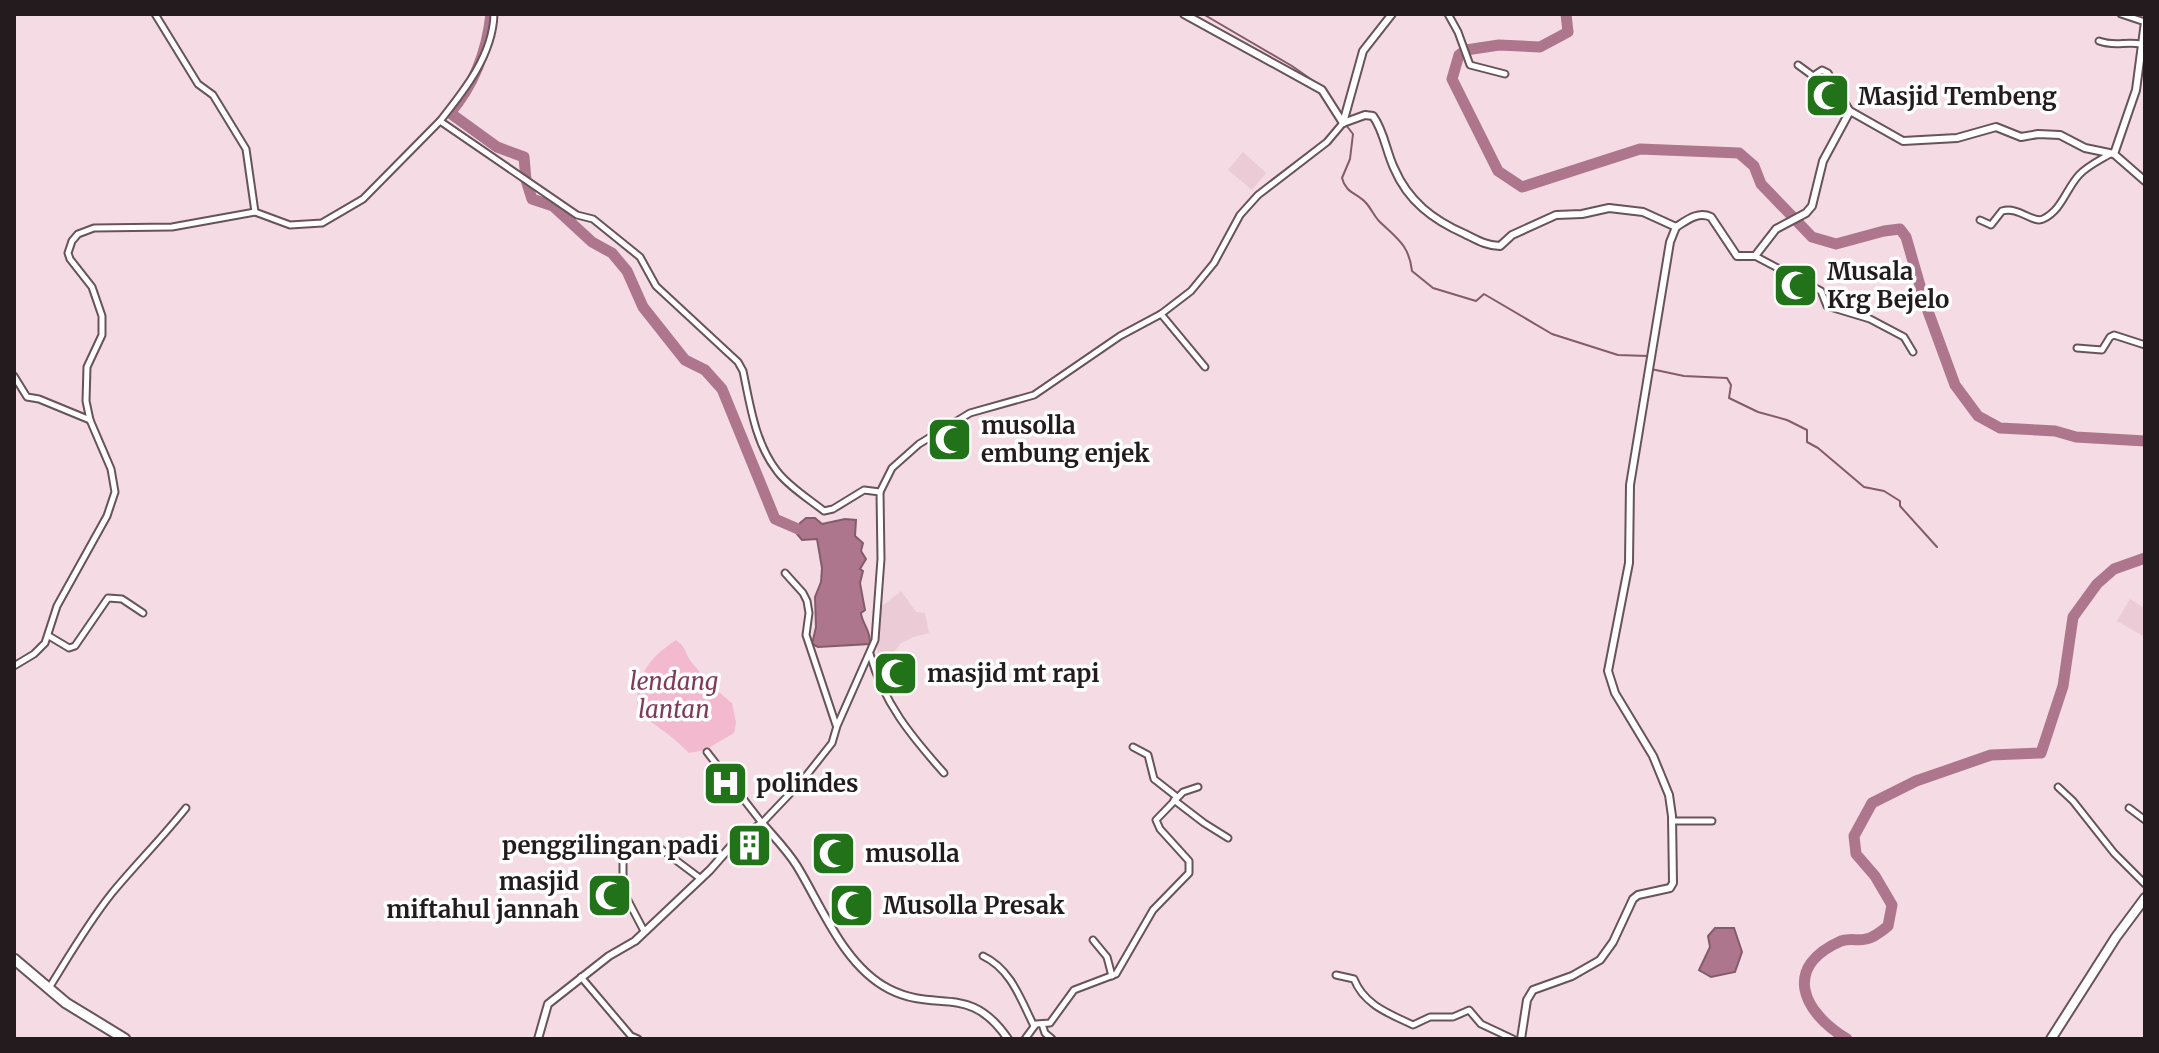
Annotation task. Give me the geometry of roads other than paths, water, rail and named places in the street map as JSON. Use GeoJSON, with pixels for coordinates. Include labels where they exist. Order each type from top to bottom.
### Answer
{"type":"FeatureCollection","features":[{"type":"Feature","properties":{"kind":"highway"},"geometry":{"type":"LineString","coordinates":[[14,959],[78,1011],[125,1039]]}},
{"type":"Feature","properties":{"kind":"main road"},"geometry":{"type":"LineString","coordinates":[[2051,1039],[2116,937],[2145,898]]}},
{"type":"Feature","properties":{"kind":"street"},"geometry":{"type":"LineString","coordinates":[[155,14],[198,84],[213,95],[246,149],[255,212]]}},
{"type":"Feature","properties":{"kind":"street"},"geometry":{"type":"LineString","coordinates":[[14,666],[34,654],[49,636],[57,606],[114,498],[111,469],[90,420],[86,401],[87,367],[102,335],[103,322],[96,295],[70,259],[68,253],[72,241],[78,234],[94,228],[172,227],[255,212],[290,225],[322,223],[363,199],[440,121],[474,75],[489,40],[494,14]]}},
{"type":"Feature","properties":{"kind":"street"},"geometry":{"type":"LineString","coordinates":[[1184,14],[1322,90],[1343,123]]}},
{"type":"Feature","properties":{"kind":"street"},"geometry":{"type":"LineString","coordinates":[[538,1039],[548,1004],[581,976],[635,941],[732,845],[762,823],[826,753],[875,640],[880,492],[892,468],[919,444],[970,413],[1034,395],[1120,336],[1161,314],[1197,286],[1214,263],[1236,220],[1258,195],[1323,145],[1343,123],[1363,51],[1392,14]]}},
{"type":"Feature","properties":{"kind":"street"},"geometry":{"type":"LineString","coordinates":[[1448,14],[1470,65],[1505,74]]}},
{"type":"Feature","properties":{"kind":"street"},"geometry":{"type":"LineString","coordinates":[[1980,220],[1991,225],[2002,211],[2011,209],[2036,220],[2043,219],[2057,208],[2081,173],[2112,154],[2131,109],[2145,22],[2121,14]]}},
{"type":"Feature","properties":{"kind":"street"},"geometry":{"type":"LineString","coordinates":[[2099,41],[2111,45],[2141,44]]}},
{"type":"Feature","properties":{"kind":"street"},"geometry":{"type":"LineString","coordinates":[[1798,65],[1813,76],[1822,70],[1828,73],[1850,111],[1903,141],[1957,138],[1996,127],[2021,137],[2060,135],[2085,148],[2112,154],[2145,181]]}},
{"type":"Feature","properties":{"kind":"street"},"geometry":{"type":"LineString","coordinates":[[1755,256],[1771,234],[1812,206],[1827,152],[1850,111]]}},
{"type":"Feature","properties":{"kind":"street"},"geometry":{"type":"LineString","coordinates":[[1343,123],[1365,115],[1373,116],[1395,170],[1413,200],[1438,221],[1487,245],[1500,246],[1512,235],[1556,215],[1582,214],[1609,208],[1643,212],[1676,227]]}},
{"type":"Feature","properties":{"kind":"street"},"geometry":{"type":"LineString","coordinates":[[440,121],[577,215],[593,219],[640,257],[656,286],[738,362],[760,437],[782,477],[827,512],[864,490],[880,492]]}},
{"type":"Feature","properties":{"kind":"street"},"geometry":{"type":"LineString","coordinates":[[1521,1039],[1527,1000],[1533,990],[1595,965],[1613,942],[1633,899],[1672,886],[1669,795],[1659,768],[1620,702],[1608,671],[1629,563],[1630,478],[1640,433],[1653,334],[1670,242],[1676,227],[1694,216],[1711,217],[1737,256],[1755,256],[1821,291],[1832,309],[1851,311],[1904,337],[1913,352]]}},
{"type":"Feature","properties":{"kind":"street"},"geometry":{"type":"LineString","coordinates":[[1161,314],[1205,367]]}},
{"type":"Feature","properties":{"kind":"street"},"geometry":{"type":"LineString","coordinates":[[2077,348],[2102,350],[2114,335],[2145,345]]}},
{"type":"Feature","properties":{"kind":"street"},"geometry":{"type":"LineString","coordinates":[[14,376],[27,397],[90,420]]}},
{"type":"Feature","properties":{"kind":"street"},"geometry":{"type":"LineString","coordinates":[[785,573],[807,601],[806,635],[837,726]]}},
{"type":"Feature","properties":{"kind":"street"},"geometry":{"type":"LineString","coordinates":[[49,636],[69,648],[75,646],[108,598],[122,599],[143,613]]}},
{"type":"Feature","properties":{"kind":"street"},"geometry":{"type":"LineString","coordinates":[[870,653],[877,678],[893,710],[944,773]]}},
{"type":"Feature","properties":{"kind":"street"},"geometry":{"type":"LineString","coordinates":[[1133,747],[1148,755],[1154,779],[1204,823],[1228,838]]}},
{"type":"Feature","properties":{"kind":"street"},"geometry":{"type":"LineString","coordinates":[[707,752],[796,864],[847,950],[872,977],[897,992],[974,1005],[1008,1039]]}},
{"type":"Feature","properties":{"kind":"street"},"geometry":{"type":"LineString","coordinates":[[1025,1039],[1034,1026],[1050,1023],[1074,990],[1116,974],[1153,910],[1190,869],[1189,861],[1157,824],[1158,816],[1176,798],[1186,789],[1198,787]]}},
{"type":"Feature","properties":{"kind":"street"},"geometry":{"type":"LineString","coordinates":[[2058,787],[2145,884]]}},
{"type":"Feature","properties":{"kind":"street"},"geometry":{"type":"LineString","coordinates":[[49,989],[82,934],[112,894],[186,808]]}},
{"type":"Feature","properties":{"kind":"street"},"geometry":{"type":"LineString","coordinates":[[2129,808],[2145,820]]}},
{"type":"Feature","properties":{"kind":"street"},"geometry":{"type":"LineString","coordinates":[[1672,821],[1712,821]]}},
{"type":"Feature","properties":{"kind":"street"},"geometry":{"type":"LineString","coordinates":[[657,846],[701,879]]}},
{"type":"Feature","properties":{"kind":"street"},"geometry":{"type":"LineString","coordinates":[[623,847],[623,891],[644,931]]}},
{"type":"Feature","properties":{"kind":"street"},"geometry":{"type":"LineString","coordinates":[[1093,940],[1107,957],[1112,976]]}},
{"type":"Feature","properties":{"kind":"street"},"geometry":{"type":"LineString","coordinates":[[983,956],[997,963],[1008,976],[1034,1026]]}},
{"type":"Feature","properties":{"kind":"street"},"geometry":{"type":"LineString","coordinates":[[1336,975],[1354,979],[1358,989],[1375,1007],[1414,1026],[1430,1017],[1453,1017],[1469,1010],[1481,1024],[1513,1039]]}},
{"type":"Feature","properties":{"kind":"street"},"geometry":{"type":"LineString","coordinates":[[581,976],[630,1037],[638,1039]]}},
{"type":"Feature","properties":{"kind":"street"},"geometry":{"type":"LineString","coordinates":[[1042,1024],[1045,1033],[1052,1039]]}},
{"type":"Feature","properties":{"kind":"waterway"},"geometry":{"type":"LineString","coordinates":[[491,14],[478,66],[466,91],[450,113],[497,147],[524,157],[532,199],[553,206],[592,242],[612,253],[627,271],[643,307],[685,360],[705,370],[722,389],[775,519],[798,529]]}},
{"type":"Feature","properties":{"kind":"waterway"},"geometry":{"type":"LineString","coordinates":[[1203,14],[1325,89]]}},
{"type":"Feature","properties":{"kind":"waterway"},"geometry":{"type":"LineString","coordinates":[[1566,14],[1568,32],[1540,47],[1499,45],[1466,50],[1459,55],[1452,79],[1498,171],[1522,187],[1640,149],[1739,153],[1754,166],[1761,184],[1812,237],[1836,244],[1900,229],[1906,237],[1925,303],[1955,385],[1978,416],[2000,428],[2145,441]]}},
{"type":"Feature","properties":{"kind":"waterway"},"geometry":{"type":"LineString","coordinates":[[1346,125],[1353,134],[1350,159],[1342,178],[1344,183],[1401,242],[1412,271],[1433,288],[1476,301],[1484,294],[1552,334],[1618,355],[1648,356],[1648,361]]}},
{"type":"Feature","properties":{"kind":"waterway"},"geometry":{"type":"LineString","coordinates":[[1651,369],[1684,376],[1727,378],[1731,385],[1729,398],[1807,430],[1807,442],[1864,487],[1884,491],[1900,501],[1900,506],[1937,547]]}},
{"type":"Feature","properties":{"kind":"waterway"},"geometry":{"type":"LineString","coordinates":[[1847,1039],[1831,1028],[1810,1003],[1805,990],[1805,976],[1811,963],[1822,952],[1841,941],[1872,937],[1888,926],[1892,905],[1875,876],[1856,854],[1854,836],[1872,803],[1916,781],[1991,755],[2041,753],[2063,686],[2073,617],[2097,584],[2114,569],[2145,558]]}},
{"type":"Feature","properties":{"kind":"place","name":"Masjid Tembeng"},"geometry":{"type":"Point","coordinates":[1827,96]}},
{"type":"Feature","properties":{"kind":"place","name":"Musala Krg Bejelo"},"geometry":{"type":"Point","coordinates":[1796,285]}},
{"type":"Feature","properties":{"kind":"place","name":"musolla embung enjek"},"geometry":{"type":"Point","coordinates":[950,439]}},
{"type":"Feature","properties":{"kind":"place","name":"masjid mt rapi"},"geometry":{"type":"Point","coordinates":[896,673]}},
{"type":"Feature","properties":{"kind":"place","name":"polindes"},"geometry":{"type":"Point","coordinates":[725,783]}},
{"type":"Feature","properties":{"kind":"place","name":"penggilingan padi"},"geometry":{"type":"Point","coordinates":[750,845]}},
{"type":"Feature","properties":{"kind":"place","name":"musolla"},"geometry":{"type":"Point","coordinates":[834,853]}},
{"type":"Feature","properties":{"kind":"place","name":"masjid miftahul jannah"},"geometry":{"type":"Point","coordinates":[610,895]}},
{"type":"Feature","properties":{"kind":"place","name":"Musolla Presak"},"geometry":{"type":"Point","coordinates":[852,905]}},
{"type":"Feature","properties":{"kind":"park label","name":"lendang lantan"},"geometry":{"type":"Point","coordinates":[674,695]}}]}
